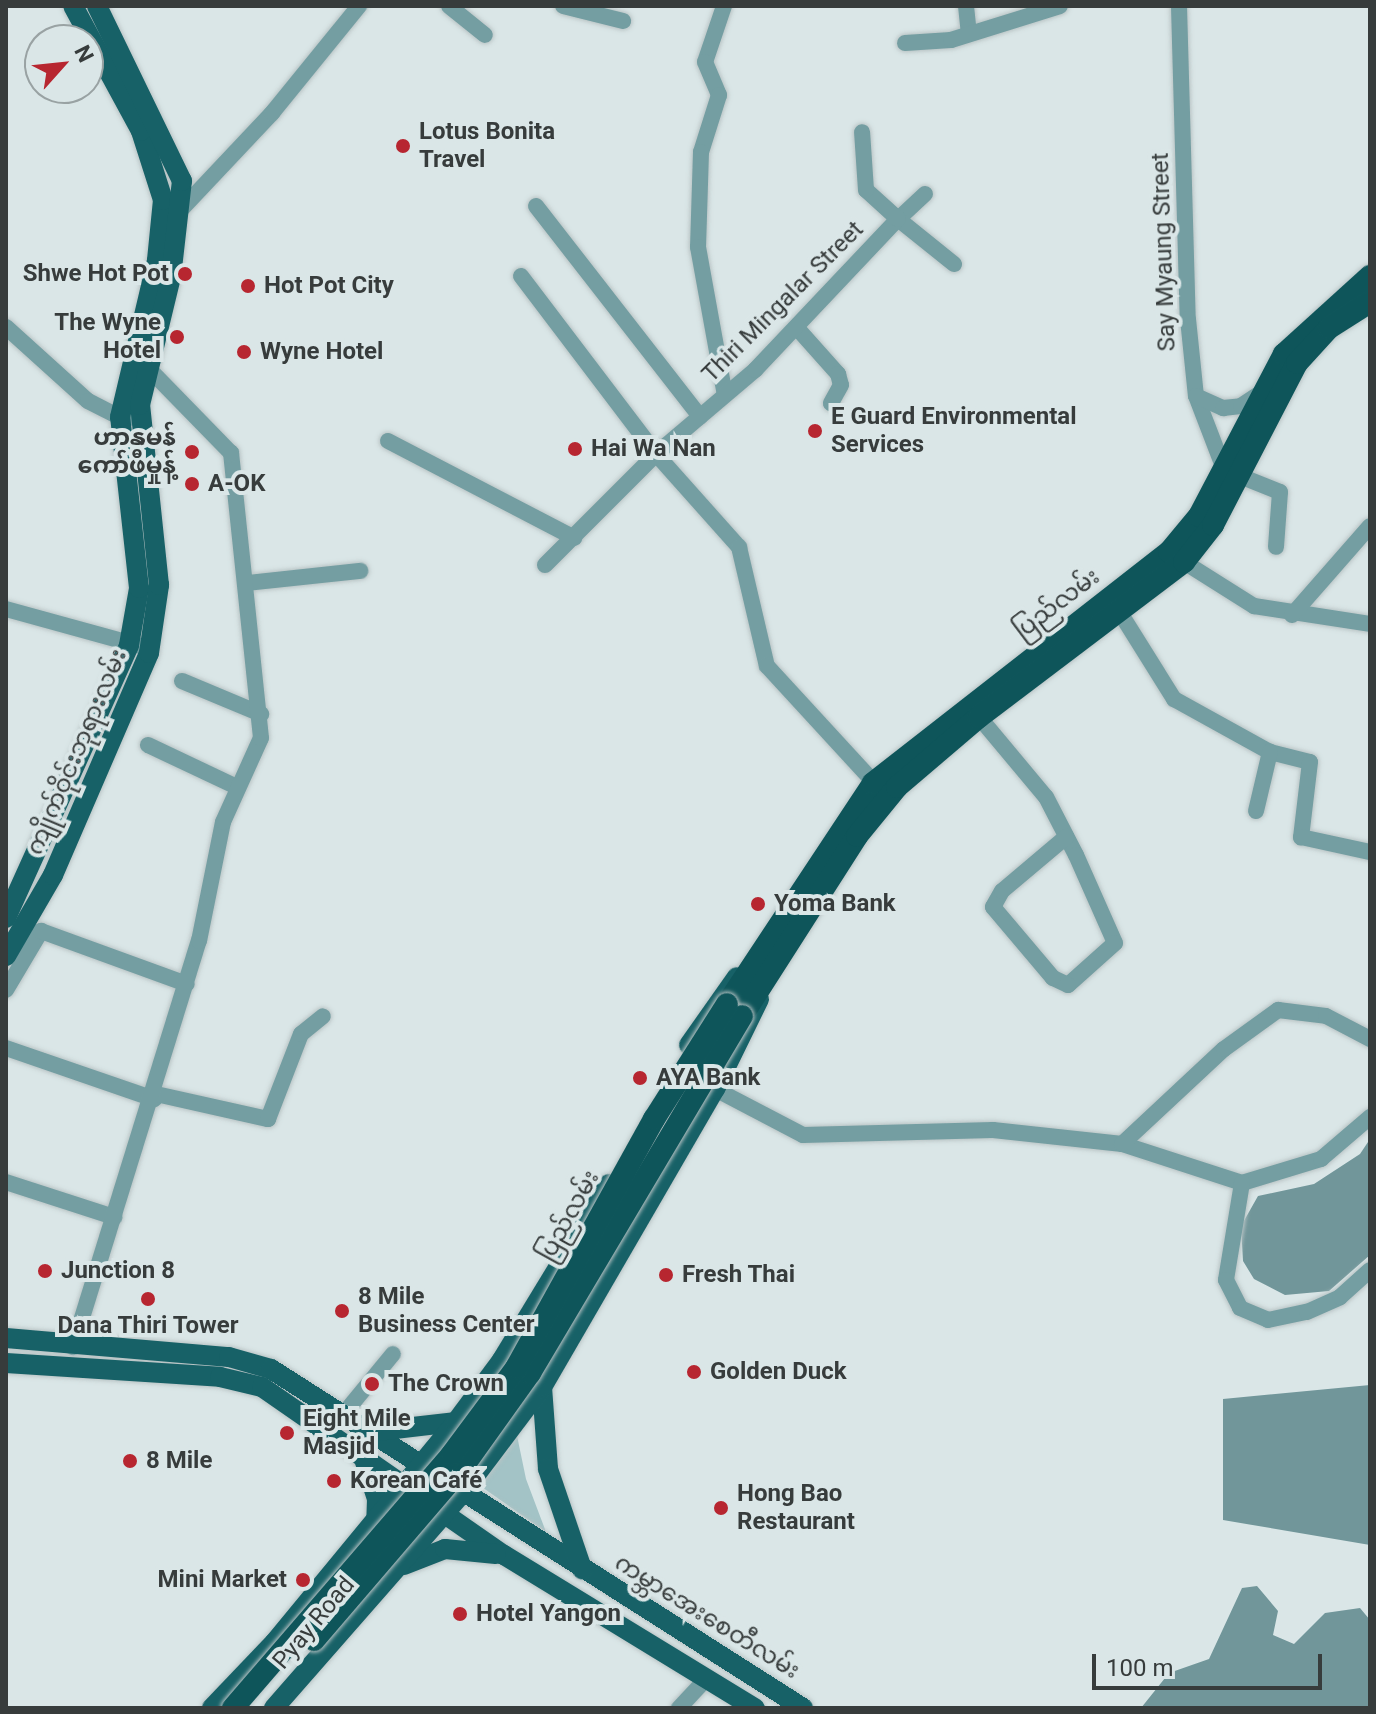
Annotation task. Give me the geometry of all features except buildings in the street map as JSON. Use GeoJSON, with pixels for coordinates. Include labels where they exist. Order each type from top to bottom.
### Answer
{"type":"FeatureCollection","features":[{"type":"Feature","properties":{"kind":"highway","name":"ပြည်လမ်း"},"geometry":{"type":"LineString","coordinates":[[251,1708],[456,1475],[530,1373],[735,1010],[881,790],[1169,552],[1232,479],[1263,391],[1299,334],[1370,276]]}},
{"type":"Feature","properties":{"kind":"highway","name":"ပြည်လမ်း"},"geometry":{"type":"LineString","coordinates":[[881,790],[1184,562],[1297,363],[1329,328],[1370,302]]}},
{"type":"Feature","properties":{"kind":"highway","name":"ပြည်လမ်း"},"geometry":{"type":"LineString","coordinates":[[233,1708],[452,1454],[516,1368],[646,1133],[735,1010]]}},
{"type":"Feature","properties":{"kind":"main road"},"geometry":{"type":"LineString","coordinates":[[73,6],[132,94]]}},
{"type":"Feature","properties":{"kind":"main road","name":"ကျိုက်ဝိုင်းဘုရားလမ်း"},"geometry":{"type":"LineString","coordinates":[[6,956],[53,875],[65,818],[139,646],[159,585],[141,418],[172,216],[182,181],[132,94],[97,6]]}},
{"type":"Feature","properties":{"kind":"main road"},"geometry":{"type":"LineString","coordinates":[[139,646],[139,576],[120,417],[172,216]]}},
{"type":"Feature","properties":{"kind":"main road"},"geometry":{"type":"LineString","coordinates":[[6,918],[65,818]]}},
{"type":"Feature","properties":{"kind":"main road","name":"ပြည်လမ်း"},"geometry":{"type":"LineString","coordinates":[[393,1571],[462,1493],[542,1387],[749,1028],[762,966]]}},
{"type":"Feature","properties":{"kind":"main road","name":"ပြည်လမ်း"},"geometry":{"type":"LineString","coordinates":[[502,1360],[715,1001],[762,966]]}},
{"type":"Feature","properties":{"kind":"main road"},"geometry":{"type":"LineString","coordinates":[[6,1338],[73,1347],[229,1357],[271,1369],[342,1416]]}},
{"type":"Feature","properties":{"kind":"main road"},"geometry":{"type":"LineString","coordinates":[[212,1708],[376,1523],[502,1360]]}},
{"type":"Feature","properties":{"kind":"main road"},"geometry":{"type":"LineString","coordinates":[[6,1363],[220,1377],[262,1387],[504,1555],[753,1708]]}},
{"type":"Feature","properties":{"kind":"main road"},"geometry":{"type":"LineString","coordinates":[[542,1387],[548,1469],[582,1569]]}},
{"type":"Feature","properties":{"kind":"main road","name":"ကမ္ဘာအေးစေတီလမ်း"},"geometry":{"type":"LineString","coordinates":[[342,1416],[803,1708]]}},
{"type":"Feature","properties":{"kind":"main road"},"geometry":{"type":"LineString","coordinates":[[365,1432],[456,1422]]}},
{"type":"Feature","properties":{"kind":"main road"},"geometry":{"type":"LineString","coordinates":[[364,1459],[374,1481],[376,1523]]}},
{"type":"Feature","properties":{"kind":"main road"},"geometry":{"type":"LineString","coordinates":[[393,1571],[445,1549],[504,1555]]}},
{"type":"Feature","properties":{"kind":"main road","name":"Pyay Road"},"geometry":{"type":"LineString","coordinates":[[274,1708],[393,1571]]}},
{"type":"Feature","properties":{"kind":"street"},"geometry":{"type":"LineString","coordinates":[[172,216],[359,6]]}},
{"type":"Feature","properties":{"kind":"street"},"geometry":{"type":"LineString","coordinates":[[449,6],[485,35]]}},
{"type":"Feature","properties":{"kind":"street"},"geometry":{"type":"LineString","coordinates":[[563,6],[623,21]]}},
{"type":"Feature","properties":{"kind":"street"},"geometry":{"type":"LineString","coordinates":[[724,6],[705,62],[719,95],[701,152],[698,247],[725,395]]}},
{"type":"Feature","properties":{"kind":"street"},"geometry":{"type":"LineString","coordinates":[[966,6],[969,33]]}},
{"type":"Feature","properties":{"kind":"street"},"geometry":{"type":"LineString","coordinates":[[905,43],[969,33],[1060,6]]}},
{"type":"Feature","properties":{"kind":"street","name":"Say Myaung Street"},"geometry":{"type":"LineString","coordinates":[[1179,6],[1196,396],[1232,479]]}},
{"type":"Feature","properties":{"kind":"street"},"geometry":{"type":"LineString","coordinates":[[862,132],[866,190],[954,264]]}},
{"type":"Feature","properties":{"kind":"street","name":"Thiri Mingalar Street"},"geometry":{"type":"LineString","coordinates":[[545,565],[656,454],[797,328],[925,194]]}},
{"type":"Feature","properties":{"kind":"street","name":"Thiri Mingalar Street"},"geometry":{"type":"LineString","coordinates":[[536,206],[700,417]]}},
{"type":"Feature","properties":{"kind":"street"},"geometry":{"type":"LineString","coordinates":[[521,276],[656,454],[739,547],[773,676],[829,726],[881,790]]}},
{"type":"Feature","properties":{"kind":"street"},"geometry":{"type":"LineString","coordinates":[[797,328],[838,374],[841,385],[831,403]]}},
{"type":"Feature","properties":{"kind":"street"},"geometry":{"type":"LineString","coordinates":[[7,333],[88,401],[120,417],[141,418]]}},
{"type":"Feature","properties":{"kind":"street"},"geometry":{"type":"LineString","coordinates":[[73,1347],[155,1096],[187,984],[223,822],[261,738],[247,583],[228,447],[147,367]]}},
{"type":"Feature","properties":{"kind":"street"},"geometry":{"type":"LineString","coordinates":[[1196,396],[1208,405],[1232,407],[1263,391]]}},
{"type":"Feature","properties":{"kind":"street"},"geometry":{"type":"LineString","coordinates":[[388,441],[574,538]]}},
{"type":"Feature","properties":{"kind":"street"},"geometry":{"type":"LineString","coordinates":[[1232,479],[1280,492],[1276,547]]}},
{"type":"Feature","properties":{"kind":"street"},"geometry":{"type":"LineString","coordinates":[[1292,615],[1370,526]]}},
{"type":"Feature","properties":{"kind":"street"},"geometry":{"type":"LineString","coordinates":[[1184,562],[1254,606],[1292,615],[1370,624]]}},
{"type":"Feature","properties":{"kind":"street"},"geometry":{"type":"LineString","coordinates":[[247,583],[360,571]]}},
{"type":"Feature","properties":{"kind":"street"},"geometry":{"type":"LineString","coordinates":[[6,609],[139,646]]}},
{"type":"Feature","properties":{"kind":"street"},"geometry":{"type":"LineString","coordinates":[[1119,611],[1174,699],[1270,752],[1310,762],[1301,837],[1370,852]]}},
{"type":"Feature","properties":{"kind":"street"},"geometry":{"type":"LineString","coordinates":[[182,681],[261,714]]}},
{"type":"Feature","properties":{"kind":"street"},"geometry":{"type":"LineString","coordinates":[[979,717],[1046,797],[1066,837],[1115,943],[1068,985],[1053,978],[993,907],[1002,891],[1066,837]]}},
{"type":"Feature","properties":{"kind":"street"},"geometry":{"type":"LineString","coordinates":[[148,745],[237,787]]}},
{"type":"Feature","properties":{"kind":"street"},"geometry":{"type":"LineString","coordinates":[[1256,811],[1270,752]]}},
{"type":"Feature","properties":{"kind":"street"},"geometry":{"type":"LineString","coordinates":[[6,990],[41,931],[187,984]]}},
{"type":"Feature","properties":{"kind":"street"},"geometry":{"type":"LineString","coordinates":[[1122,1144],[1224,1049],[1278,1010],[1326,1016],[1370,1039]]}},
{"type":"Feature","properties":{"kind":"street"},"geometry":{"type":"LineString","coordinates":[[6,1048],[155,1096],[268,1119],[301,1034],[323,1016]]}},
{"type":"Feature","properties":{"kind":"street"},"geometry":{"type":"LineString","coordinates":[[715,1089],[803,1135],[993,1130],[1122,1144],[1242,1183],[1321,1159],[1370,1117]]}},
{"type":"Feature","properties":{"kind":"street"},"geometry":{"type":"LineString","coordinates":[[6,1182],[114,1217]]}},
{"type":"Feature","properties":{"kind":"street"},"geometry":{"type":"LineString","coordinates":[[1242,1183],[1226,1280],[1240,1308],[1268,1320],[1307,1312],[1340,1297],[1370,1270]]}},
{"type":"Feature","properties":{"kind":"street"},"geometry":{"type":"LineString","coordinates":[[342,1416],[393,1354]]}},
{"type":"Feature","properties":{"kind":"street"},"geometry":{"type":"LineString","coordinates":[[502,1360],[542,1387]]}},
{"type":"Feature","properties":{"kind":"street"},"geometry":{"type":"LineString","coordinates":[[679,1708],[705,1680]]}},
{"type":"Feature","properties":{"kind":"shaded area"},"geometry":{"type":"Polygon","coordinates":[[[1370,1139],[1370,1255],[1329,1291],[1285,1295],[1254,1279],[1243,1261],[1241,1226],[1258,1196],[1314,1184],[1360,1154],[1370,1139]]]}},
{"type":"Feature","properties":{"kind":"shaded area"},"geometry":{"type":"Polygon","coordinates":[[[1370,1385],[1370,1545],[1223,1520],[1223,1399],[1370,1385]]]}},
{"type":"Feature","properties":{"kind":"shaded area"},"geometry":{"type":"Polygon","coordinates":[[[515,1426],[526,1479],[546,1532],[476,1483],[515,1426]]]}},
{"type":"Feature","properties":{"kind":"shaded area"},"geometry":{"type":"Polygon","coordinates":[[[1257,1586],[1278,1611],[1273,1635],[1294,1644],[1325,1613],[1360,1608],[1370,1620],[1370,1708],[1141,1708],[1169,1673],[1209,1659],[1242,1588],[1257,1586]]]}},
{"type":"Feature","properties":{"kind":"place","name":"Lotus Bonita Travel"},"geometry":{"type":"Point","coordinates":[403,146]}},
{"type":"Feature","properties":{"kind":"place","name":"Shwe Hot Pot"},"geometry":{"type":"Point","coordinates":[185,274]}},
{"type":"Feature","properties":{"kind":"place","name":"Hot Pot City"},"geometry":{"type":"Point","coordinates":[248,286]}},
{"type":"Feature","properties":{"kind":"place","name":"The Wyne Hotel"},"geometry":{"type":"Point","coordinates":[177,337]}},
{"type":"Feature","properties":{"kind":"place","name":"Wyne Hotel"},"geometry":{"type":"Point","coordinates":[244,352]}},
{"type":"Feature","properties":{"kind":"place","name":"E Guard Environmental Services"},"geometry":{"type":"Point","coordinates":[815,431]}},
{"type":"Feature","properties":{"kind":"place","name":"Hai Wa Nan"},"geometry":{"type":"Point","coordinates":[575,449]}},
{"type":"Feature","properties":{"kind":"place","name":"ဟာနုမန် ကော်ဖီမှုန့်"},"geometry":{"type":"Point","coordinates":[192,452]}},
{"type":"Feature","properties":{"kind":"place","name":"A-OK"},"geometry":{"type":"Point","coordinates":[192,484]}},
{"type":"Feature","properties":{"kind":"place","name":"Yoma Bank"},"geometry":{"type":"Point","coordinates":[758,904]}},
{"type":"Feature","properties":{"kind":"place","name":"AYA Bank"},"geometry":{"type":"Point","coordinates":[640,1078]}},
{"type":"Feature","properties":{"kind":"place","name":"Junction 8"},"geometry":{"type":"Point","coordinates":[45,1271]}},
{"type":"Feature","properties":{"kind":"place","name":"Fresh Thai"},"geometry":{"type":"Point","coordinates":[666,1275]}},
{"type":"Feature","properties":{"kind":"place","name":"Dana Thiri Tower"},"geometry":{"type":"Point","coordinates":[148,1299]}},
{"type":"Feature","properties":{"kind":"place","name":"8 Mile Business Center"},"geometry":{"type":"Point","coordinates":[342,1311]}},
{"type":"Feature","properties":{"kind":"place","name":"Golden Duck"},"geometry":{"type":"Point","coordinates":[694,1372]}},
{"type":"Feature","properties":{"kind":"place","name":"The Crown"},"geometry":{"type":"Point","coordinates":[372,1384]}},
{"type":"Feature","properties":{"kind":"place","name":"Eight Mile Masjid"},"geometry":{"type":"Point","coordinates":[287,1433]}},
{"type":"Feature","properties":{"kind":"place","name":"8 Mile"},"geometry":{"type":"Point","coordinates":[130,1461]}},
{"type":"Feature","properties":{"kind":"place","name":"Korean Café"},"geometry":{"type":"Point","coordinates":[334,1481]}},
{"type":"Feature","properties":{"kind":"place","name":"Hong Bao Restaurant"},"geometry":{"type":"Point","coordinates":[721,1508]}},
{"type":"Feature","properties":{"kind":"place","name":"Mini Market"},"geometry":{"type":"Point","coordinates":[303,1580]}},
{"type":"Feature","properties":{"kind":"place","name":"Hotel Yangon"},"geometry":{"type":"Point","coordinates":[460,1614]}}]}
